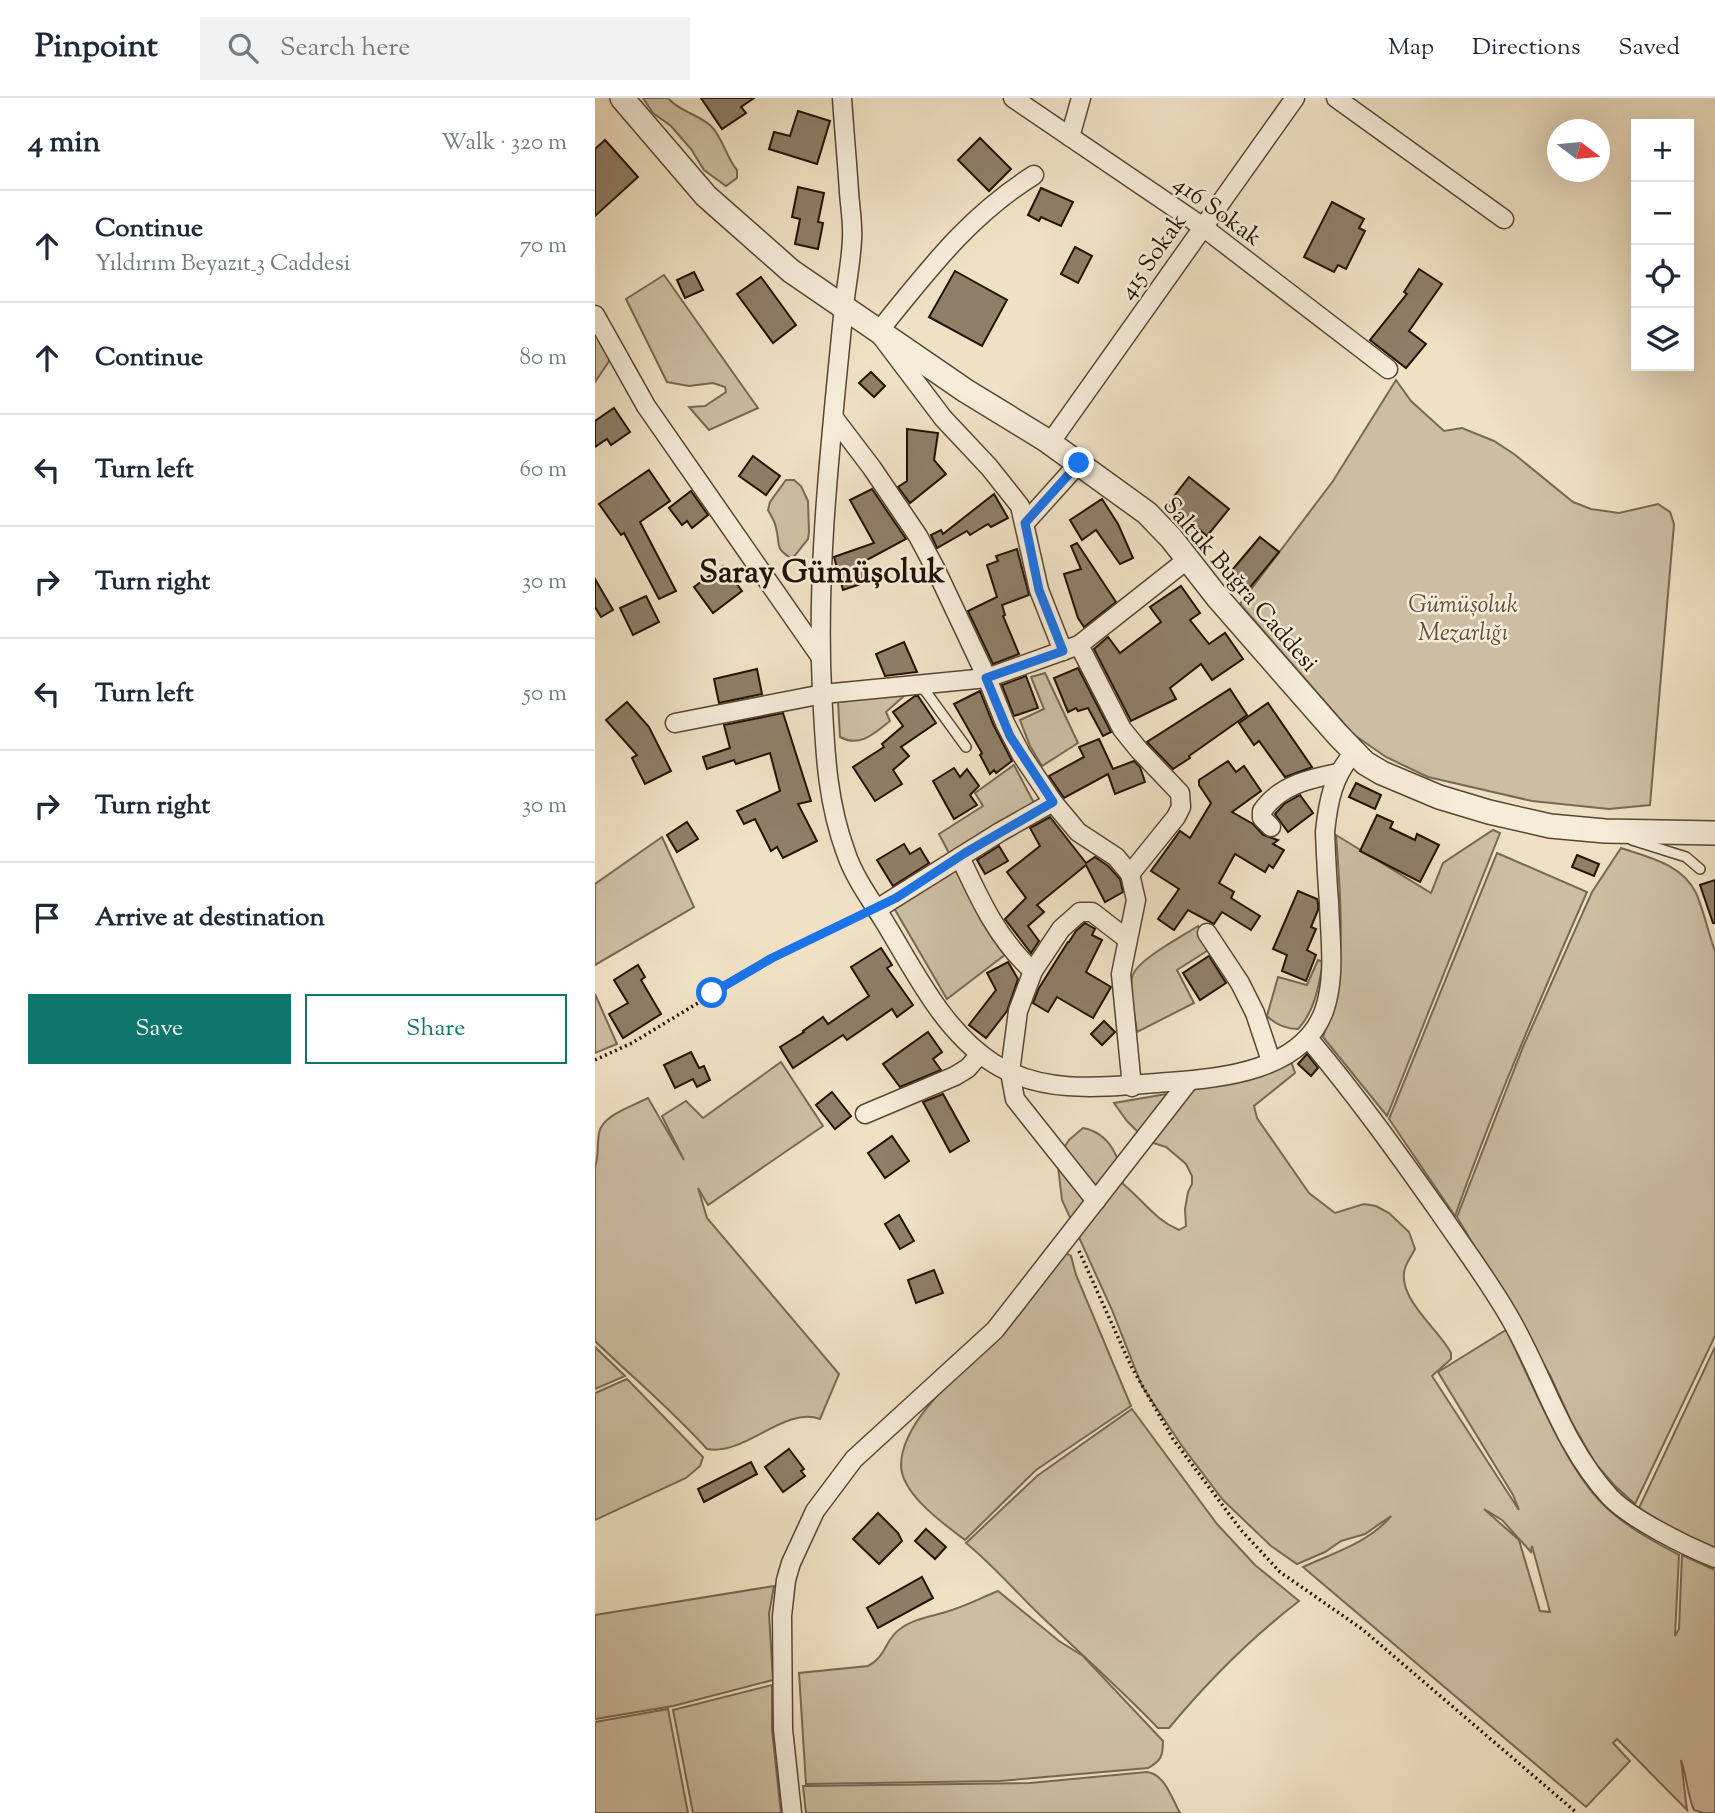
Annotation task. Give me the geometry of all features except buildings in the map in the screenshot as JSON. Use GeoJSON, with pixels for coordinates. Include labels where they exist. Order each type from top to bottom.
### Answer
{"type":"FeatureCollection","features":[{"type":"Feature","properties":{"kind":"street","name":"Saltuk Buğra Caddesi"},"geometry":{"type":"LineString","coordinates":[[622,98],[715,204],[791,271],[966,391],[1050,443],[1147,513],[1218,598],[1365,763],[1439,797],[1550,826],[1605,831],[1715,833]]}},
{"type":"Feature","properties":{"kind":"street"},"geometry":{"type":"LineString","coordinates":[[842,98],[853,236],[843,309],[822,566],[820,656],[824,758],[846,855],[944,1016],[981,1054],[1010,1073],[1069,1086],[1132,1087],[1189,1081],[1240,1074],[1271,1062],[1308,1038],[1324,1011],[1332,954],[1325,832],[1329,799],[1338,773],[1354,753]]}},
{"type":"Feature","properties":{"kind":"street","name":"416 Sokak"},"geometry":{"type":"LineString","coordinates":[[1013,98],[1203,227],[1388,369]]}},
{"type":"Feature","properties":{"kind":"street"},"geometry":{"type":"LineString","coordinates":[[1070,136],[1081,98]]}},
{"type":"Feature","properties":{"kind":"street","name":"415 Sokak"},"geometry":{"type":"LineString","coordinates":[[1050,443],[1295,98]]}},
{"type":"Feature","properties":{"kind":"street"},"geometry":{"type":"LineString","coordinates":[[1336,98],[1504,219]]}},
{"type":"Feature","properties":{"kind":"street"},"geometry":{"type":"LineString","coordinates":[[1034,175],[1004,194],[970,223],[878,332],[943,418],[989,467],[1020,506],[1039,590],[1071,648],[1122,729],[1139,751],[1180,793],[1181,807],[1176,817],[1130,874]]}},
{"type":"Feature","properties":{"kind":"street"},"geometry":{"type":"LineString","coordinates":[[595,315],[646,406],[820,656]]}},
{"type":"Feature","properties":{"kind":"street"},"geometry":{"type":"LineString","coordinates":[[834,418],[918,536],[986,678],[1010,736],[1053,802],[1078,832],[1116,857],[1130,874],[1136,900],[1121,974],[1121,991],[1132,1087]]}},
{"type":"Feature","properties":{"kind":"street"},"geometry":{"type":"LineString","coordinates":[[1025,523],[1079,463]]}},
{"type":"Feature","properties":{"kind":"street"},"geometry":{"type":"LineString","coordinates":[[675,723],[823,694],[986,678],[1071,648],[1188,559]]}},
{"type":"Feature","properties":{"kind":"street"},"geometry":{"type":"LineString","coordinates":[[1271,827],[1262,818],[1262,811],[1277,794],[1308,779],[1338,773]]}},
{"type":"Feature","properties":{"kind":"street"},"geometry":{"type":"LineString","coordinates":[[877,909],[1053,802]]}},
{"type":"Feature","properties":{"kind":"street"},"geometry":{"type":"LineString","coordinates":[[960,857],[998,931],[1033,971]]}},
{"type":"Feature","properties":{"kind":"street"},"geometry":{"type":"LineString","coordinates":[[1096,1201],[1015,1099],[1010,1073],[1014,1029],[1025,988],[1061,929],[1086,911],[1101,917],[1127,939]]}},
{"type":"Feature","properties":{"kind":"street"},"geometry":{"type":"LineString","coordinates":[[1207,933],[1240,983],[1255,1013],[1271,1062]]}},
{"type":"Feature","properties":{"kind":"street"},"geometry":{"type":"LineString","coordinates":[[1308,1038],[1366,1110],[1505,1310],[1525,1344],[1571,1445],[1595,1479],[1613,1500],[1630,1513],[1715,1558]]}},
{"type":"Feature","properties":{"kind":"street"},"geometry":{"type":"LineString","coordinates":[[865,1114],[955,1076],[968,1068],[981,1054]]}},
{"type":"Feature","properties":{"kind":"street"},"geometry":{"type":"LineString","coordinates":[[792,1813],[783,1729],[782,1616],[786,1580],[801,1538],[815,1511],[855,1459],[995,1330],[1189,1081]]}},
{"type":"Feature","properties":{"kind":"lane"},"geometry":{"type":"LineString","coordinates":[[921,685],[966,747]]}},
{"type":"Feature","properties":{"kind":"lane"},"geometry":{"type":"LineString","coordinates":[[1605,831],[1686,857],[1700,869]]}},
{"type":"Feature","properties":{"kind":"path"},"geometry":{"type":"LineString","coordinates":[[595,1060],[632,1043],[772,958],[877,909]]}},
{"type":"Feature","properties":{"kind":"path"},"geometry":{"type":"LineString","coordinates":[[1071,1233],[1131,1366],[1173,1439],[1241,1530],[1280,1572],[1362,1629],[1577,1813]]}},
{"type":"Feature","properties":{"kind":"green space"},"geometry":{"type":"Polygon","coordinates":[[[643,98],[668,98],[711,126],[737,170],[737,178],[726,186],[704,170],[691,149],[671,126],[653,113],[643,98]]]}},
{"type":"Feature","properties":{"kind":"green space"},"geometry":{"type":"Polygon","coordinates":[[[664,275],[758,408],[709,430],[689,407],[705,406],[726,392],[725,387],[713,383],[689,386],[667,382],[626,299],[664,275]]]}},
{"type":"Feature","properties":{"kind":"green space"},"geometry":{"type":"Polygon","coordinates":[[[595,333],[610,360],[595,382],[595,333]]]}},
{"type":"Feature","properties":{"kind":"green space","name":"Gümüşoluk Mezarlığı"},"geometry":{"type":"Polygon","coordinates":[[[1396,380],[1411,401],[1444,431],[1462,428],[1494,441],[1573,502],[1591,509],[1619,513],[1658,504],[1670,512],[1674,524],[1650,805],[1609,809],[1532,801],[1428,777],[1386,757],[1353,734],[1240,604],[1333,481],[1396,380]]]}},
{"type":"Feature","properties":{"kind":"green space"},"geometry":{"type":"Polygon","coordinates":[[[786,480],[794,480],[801,486],[808,501],[808,539],[792,559],[780,548],[775,525],[768,510],[770,502],[786,480]]]}},
{"type":"Feature","properties":{"kind":"green space"},"geometry":{"type":"Polygon","coordinates":[[[1045,673],[1078,743],[1042,766],[1030,746],[1020,720],[1044,709],[1031,677],[1045,673]]]}},
{"type":"Feature","properties":{"kind":"green space"},"geometry":{"type":"Polygon","coordinates":[[[901,692],[905,695],[886,712],[890,721],[879,730],[861,740],[840,737],[838,702],[901,692]]]}},
{"type":"Feature","properties":{"kind":"green space"},"geometry":{"type":"Polygon","coordinates":[[[1014,765],[1034,803],[950,855],[939,834],[983,806],[975,793],[1014,765]]]}},
{"type":"Feature","properties":{"kind":"green space"},"geometry":{"type":"Polygon","coordinates":[[[1493,830],[1500,833],[1387,1116],[1323,1037],[1336,987],[1341,937],[1336,835],[1431,893],[1443,863],[1493,830]]]}},
{"type":"Feature","properties":{"kind":"green space"},"geometry":{"type":"Polygon","coordinates":[[[662,837],[694,907],[595,965],[595,884],[662,837]]]}},
{"type":"Feature","properties":{"kind":"green space"},"geometry":{"type":"Polygon","coordinates":[[[1621,848],[1673,868],[1690,883],[1699,900],[1715,951],[1715,1336],[1635,1504],[1595,1463],[1571,1421],[1550,1375],[1457,1217],[1523,1047],[1592,892],[1621,848]]]}},
{"type":"Feature","properties":{"kind":"green space"},"geometry":{"type":"Polygon","coordinates":[[[1497,853],[1587,892],[1485,1134],[1455,1216],[1389,1119],[1497,853]]]}},
{"type":"Feature","properties":{"kind":"green space"},"geometry":{"type":"Polygon","coordinates":[[[957,869],[1006,954],[947,999],[894,908],[957,869]]]}},
{"type":"Feature","properties":{"kind":"green space"},"geometry":{"type":"Polygon","coordinates":[[[1198,926],[1210,949],[1177,970],[1194,1003],[1137,1032],[1131,990],[1135,970],[1151,956],[1198,926]]]}},
{"type":"Feature","properties":{"kind":"green space"},"geometry":{"type":"Polygon","coordinates":[[[1318,960],[1323,962],[1318,989],[1304,1022],[1298,1029],[1294,1029],[1281,1026],[1270,1019],[1267,1016],[1278,977],[1307,985],[1318,960]]]}},
{"type":"Feature","properties":{"kind":"green space"},"geometry":{"type":"Polygon","coordinates":[[[595,994],[617,1044],[595,1053],[595,994]]]}},
{"type":"Feature","properties":{"kind":"green space"},"geometry":{"type":"Polygon","coordinates":[[[1290,1058],[1295,1073],[1254,1106],[1257,1118],[1309,1193],[1335,1213],[1364,1204],[1376,1206],[1389,1213],[1409,1232],[1415,1249],[1405,1268],[1407,1291],[1412,1302],[1451,1353],[1451,1359],[1432,1376],[1519,1510],[1513,1495],[1438,1372],[1506,1330],[1548,1419],[1585,1483],[1617,1517],[1679,1555],[1675,1636],[1679,1629],[1682,1555],[1715,1570],[1715,1813],[1694,1810],[1681,1760],[1687,1810],[1617,1739],[1613,1743],[1630,1761],[1586,1807],[1303,1567],[1362,1540],[1391,1516],[1365,1534],[1341,1541],[1325,1552],[1297,1564],[1271,1546],[1223,1500],[1182,1446],[1142,1386],[1112,1310],[1062,1200],[1057,1158],[1069,1140],[1083,1128],[1100,1135],[1117,1157],[1123,1184],[1156,1215],[1179,1230],[1186,1226],[1185,1209],[1192,1184],[1192,1176],[1186,1164],[1166,1147],[1147,1141],[1114,1103],[1248,1080],[1290,1058]],[[1484,1509],[1519,1540],[1540,1611],[1550,1612],[1532,1546],[1531,1552],[1502,1520],[1484,1509]]]}},
{"type":"Feature","properties":{"kind":"green space"},"geometry":{"type":"Polygon","coordinates":[[[781,1062],[823,1126],[708,1205],[698,1188],[707,1218],[839,1374],[820,1419],[793,1419],[736,1445],[707,1449],[595,1341],[595,1167],[599,1133],[612,1116],[648,1098],[684,1160],[662,1116],[686,1101],[703,1118],[781,1062]]]}},
{"type":"Feature","properties":{"kind":"green space"},"geometry":{"type":"Polygon","coordinates":[[[1064,1252],[1071,1256],[1076,1275],[1131,1406],[1036,1470],[965,1540],[925,1507],[908,1487],[901,1465],[905,1444],[931,1403],[1021,1312],[1064,1252]]]}},
{"type":"Feature","properties":{"kind":"green space"},"geometry":{"type":"Polygon","coordinates":[[[595,1347],[625,1376],[595,1389],[595,1347]]]}},
{"type":"Feature","properties":{"kind":"green space"},"geometry":{"type":"Polygon","coordinates":[[[1715,1347],[1715,1550],[1638,1510],[1715,1347]]]}},
{"type":"Feature","properties":{"kind":"green space"},"geometry":{"type":"Polygon","coordinates":[[[627,1379],[703,1457],[700,1466],[686,1478],[595,1520],[595,1393],[627,1379]]]}},
{"type":"Feature","properties":{"kind":"green space"},"geometry":{"type":"Polygon","coordinates":[[[1132,1409],[1217,1524],[1255,1565],[1299,1601],[1231,1661],[1169,1728],[1158,1728],[966,1543],[1037,1476],[1132,1409]]]}},
{"type":"Feature","properties":{"kind":"green space"},"geometry":{"type":"Polygon","coordinates":[[[774,1586],[769,1614],[773,1680],[673,1706],[595,1719],[595,1615],[774,1586]]]}},
{"type":"Feature","properties":{"kind":"green space"},"geometry":{"type":"Polygon","coordinates":[[[998,1591],[1059,1641],[1083,1656],[1163,1741],[1162,1754],[1156,1763],[1148,1768],[1000,1781],[806,1784],[799,1673],[868,1666],[879,1657],[895,1633],[906,1625],[998,1591]]]}},
{"type":"Feature","properties":{"kind":"green space"},"geometry":{"type":"Polygon","coordinates":[[[772,1685],[772,1730],[781,1813],[693,1813],[673,1710],[772,1685]]]}},
{"type":"Feature","properties":{"kind":"green space"},"geometry":{"type":"Polygon","coordinates":[[[668,1709],[688,1813],[595,1813],[595,1722],[668,1709]]]}},
{"type":"Feature","properties":{"kind":"green space"},"geometry":{"type":"Polygon","coordinates":[[[1147,1772],[1159,1777],[1180,1813],[806,1813],[803,1786],[1030,1783],[1147,1772]]]}},
{"type":"Feature","properties":{"kind":"district","name":"Saray Gümüşoluk"},"geometry":{"type":"Point","coordinates":[822,571]}},
{"type":"Feature","properties":{"kind":"route"},"geometry":{"type":"LineString","coordinates":[[712,993],[807,940],[877,909],[965,853],[1053,802],[1010,736],[986,678],[1063,651],[1039,590],[1025,523],[1079,463]]}}]}
